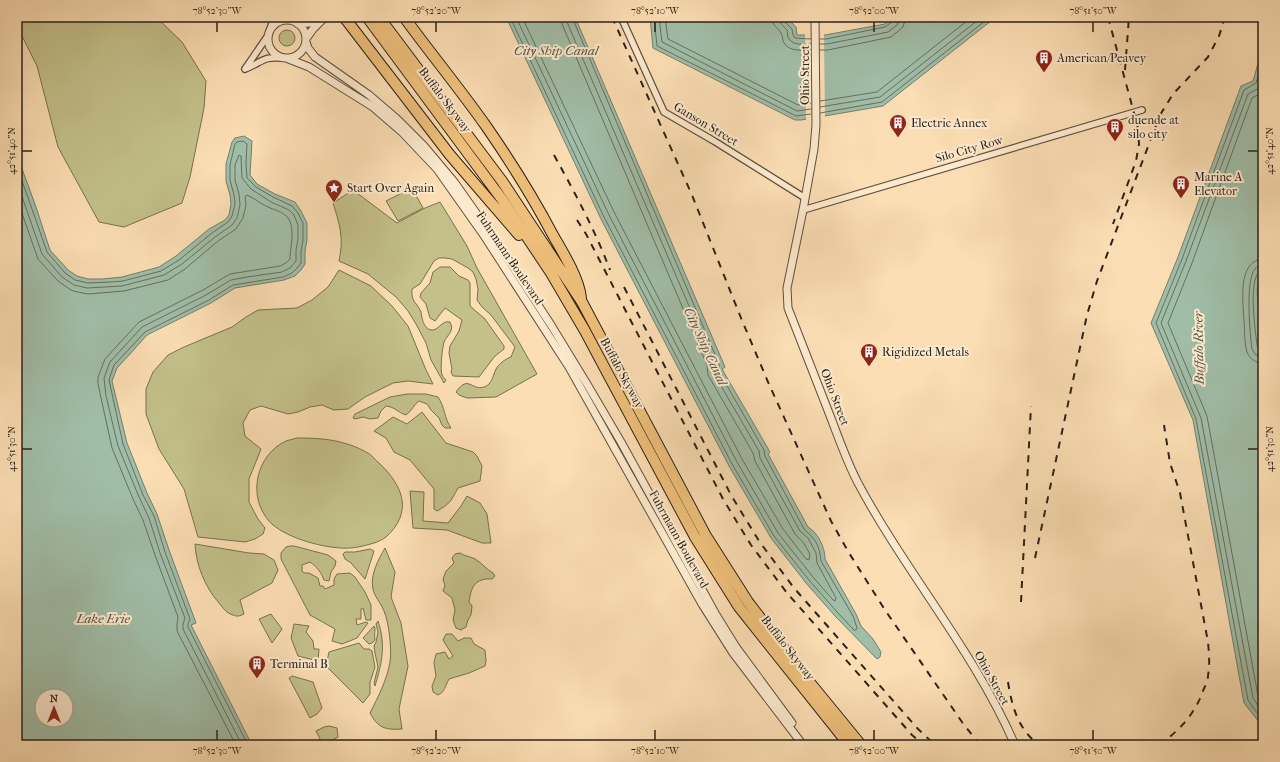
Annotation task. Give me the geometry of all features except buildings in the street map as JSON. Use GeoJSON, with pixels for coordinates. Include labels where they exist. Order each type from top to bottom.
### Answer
{"type":"FeatureCollection","features":[{"type":"Feature","properties":{"kind":"highway"},"geometry":{"type":"LineString","coordinates":[[344,17],[450,155],[552,273]]}},
{"type":"Feature","properties":{"kind":"highway","name":"Buffalo Skyway"},"geometry":{"type":"LineString","coordinates":[[367,17],[501,198],[552,273],[604,366],[613,373],[695,537],[739,607],[852,742]]}},
{"type":"Feature","properties":{"kind":"highway","name":"Buffalo Skyway"},"geometry":{"type":"LineString","coordinates":[[379,17],[502,181],[582,302],[613,361],[613,373]]}},
{"type":"Feature","properties":{"kind":"highway"},"geometry":{"type":"LineString","coordinates":[[404,17],[486,126],[516,171],[540,212],[580,288],[582,302]]}},
{"type":"Feature","properties":{"kind":"street"},"geometry":{"type":"LineString","coordinates":[[269,33],[274,17]]}},
{"type":"Feature","properties":{"kind":"street"},"geometry":{"type":"LineString","coordinates":[[324,17],[313,29],[304,48],[298,55],[285,58],[267,58],[260,60],[245,69],[274,25],[280,21],[288,20],[305,24],[324,17]]}},
{"type":"Feature","properties":{"kind":"street","name":"Ganson Street"},"geometry":{"type":"LineString","coordinates":[[621,17],[664,112],[714,141],[805,198]]}},
{"type":"Feature","properties":{"kind":"street","name":"Ohio Street"},"geometry":{"type":"LineString","coordinates":[[815,20],[816,125],[814,149],[787,288],[788,308],[844,452],[858,482],[894,544],[944,618],[981,678],[1015,745]]}},
{"type":"Feature","properties":{"kind":"street","name":"Fuhrmann Boulevard"},"geometry":{"type":"LineString","coordinates":[[295,21],[305,32],[308,48],[315,56],[369,95],[398,120],[424,146],[436,169],[485,237],[572,365],[710,616],[733,653],[809,745]]}},
{"type":"Feature","properties":{"kind":"street","name":"Fuhrmann Boulevard"},"geometry":{"type":"LineString","coordinates":[[269,33],[268,42],[276,54],[309,67],[373,107],[433,161]]}},
{"type":"Feature","properties":{"kind":"street","name":"Silo City Row"},"geometry":{"type":"LineString","coordinates":[[803,210],[1142,110]]}},
{"type":"Feature","properties":{"kind":"street","name":"Fuhrmann Boulevard"},"geometry":{"type":"LineString","coordinates":[[783,714],[803,745]]}},
{"type":"Feature","properties":{"kind":"shaded area"},"geometry":{"type":"Polygon","coordinates":[[[17,17],[156,17],[182,42],[206,81],[204,108],[190,177],[182,203],[124,227],[99,222],[58,147],[37,66],[17,26],[17,17]]]}},
{"type":"Feature","properties":{"kind":"shaded area"},"geometry":{"type":"Polygon","coordinates":[[[287,30],[294,35],[295,38],[290,45],[287,46],[280,41],[279,38],[284,31],[287,30]]]}},
{"type":"Feature","properties":{"kind":"shaded area"},"geometry":{"type":"Polygon","coordinates":[[[412,188],[423,208],[398,221],[386,201],[412,188]]]}},
{"type":"Feature","properties":{"kind":"shaded area"},"geometry":{"type":"Polygon","coordinates":[[[353,190],[397,223],[440,202],[467,246],[477,268],[537,374],[496,397],[467,398],[456,392],[464,384],[470,384],[480,388],[487,386],[491,382],[496,369],[504,360],[511,357],[515,347],[491,315],[477,300],[478,289],[473,272],[452,259],[439,258],[434,261],[420,284],[412,289],[412,297],[421,312],[423,322],[428,329],[434,330],[444,323],[450,322],[452,328],[444,342],[441,364],[442,376],[446,380],[444,383],[431,360],[426,343],[416,324],[408,311],[396,297],[368,274],[339,261],[341,238],[338,218],[333,203],[353,190]]]}},
{"type":"Feature","properties":{"kind":"shaded area"},"geometry":{"type":"Polygon","coordinates":[[[440,267],[450,267],[459,276],[468,280],[470,283],[470,306],[485,319],[504,346],[504,349],[495,356],[479,377],[453,376],[451,372],[452,369],[449,353],[450,346],[459,331],[462,320],[445,308],[435,321],[430,318],[426,304],[420,297],[421,293],[430,283],[433,272],[440,267]]]}},
{"type":"Feature","properties":{"kind":"shaded area"},"geometry":{"type":"Polygon","coordinates":[[[339,270],[371,286],[392,306],[408,326],[433,384],[408,381],[393,383],[365,397],[348,409],[334,410],[322,405],[288,414],[261,406],[250,410],[243,423],[245,436],[261,449],[249,479],[249,502],[258,519],[265,528],[263,534],[255,539],[245,542],[198,537],[184,489],[159,449],[146,414],[146,389],[153,372],[168,355],[232,327],[258,310],[297,308],[312,300],[328,287],[339,270]]]}},
{"type":"Feature","properties":{"kind":"shaded area"},"geometry":{"type":"Polygon","coordinates":[[[407,394],[426,394],[438,397],[451,428],[445,428],[427,404],[419,401],[406,415],[392,407],[386,406],[381,411],[378,418],[353,418],[355,414],[390,397],[407,394]]]}},
{"type":"Feature","properties":{"kind":"shaded area"},"geometry":{"type":"Polygon","coordinates":[[[422,412],[446,443],[473,452],[477,456],[482,466],[480,481],[458,488],[450,502],[437,511],[434,509],[434,489],[410,460],[394,452],[386,438],[374,431],[393,417],[407,424],[422,412]]]}},
{"type":"Feature","properties":{"kind":"shaded area"},"geometry":{"type":"Polygon","coordinates":[[[297,438],[325,439],[351,445],[369,454],[386,470],[396,484],[402,501],[400,518],[388,535],[378,542],[362,546],[341,548],[323,546],[302,540],[283,532],[269,521],[262,511],[258,500],[258,477],[268,456],[276,447],[286,441],[297,438]]]}},
{"type":"Feature","properties":{"kind":"shaded area"},"geometry":{"type":"Polygon","coordinates":[[[410,491],[424,492],[423,521],[448,523],[467,496],[480,503],[487,514],[491,543],[482,543],[447,530],[413,528],[410,491]]]}},
{"type":"Feature","properties":{"kind":"shaded area"},"geometry":{"type":"Polygon","coordinates":[[[195,544],[264,554],[274,560],[278,570],[272,583],[240,600],[244,614],[234,616],[223,608],[209,590],[199,568],[195,544]]]}},
{"type":"Feature","properties":{"kind":"shaded area"},"geometry":{"type":"Polygon","coordinates":[[[290,546],[328,555],[336,561],[329,581],[324,580],[315,566],[310,562],[302,565],[302,571],[318,578],[320,586],[323,586],[325,589],[334,585],[334,579],[337,574],[350,573],[355,577],[365,592],[371,605],[371,620],[366,620],[363,608],[361,609],[361,619],[356,619],[357,625],[366,622],[368,623],[357,638],[342,644],[332,641],[335,629],[310,615],[281,559],[281,553],[286,547],[290,546]]]}},
{"type":"Feature","properties":{"kind":"shaded area"},"geometry":{"type":"Polygon","coordinates":[[[385,548],[395,572],[391,597],[401,623],[408,666],[399,709],[402,729],[391,729],[379,725],[370,713],[389,669],[391,657],[390,636],[386,616],[376,597],[372,584],[375,568],[385,548]]]}},
{"type":"Feature","properties":{"kind":"shaded area"},"geometry":{"type":"Polygon","coordinates":[[[370,549],[374,551],[365,579],[351,563],[345,559],[343,554],[345,552],[370,549]]]}},
{"type":"Feature","properties":{"kind":"shaded area"},"geometry":{"type":"Polygon","coordinates":[[[460,553],[474,558],[495,576],[492,579],[482,580],[475,584],[471,592],[469,602],[472,606],[471,615],[466,627],[461,630],[456,628],[453,620],[455,610],[452,598],[443,591],[445,586],[443,579],[446,571],[454,563],[452,558],[455,554],[460,553]]]}},
{"type":"Feature","properties":{"kind":"shaded area"},"geometry":{"type":"Polygon","coordinates":[[[271,614],[282,629],[272,643],[259,619],[271,614]]]}},
{"type":"Feature","properties":{"kind":"shaded area"},"geometry":{"type":"Polygon","coordinates":[[[378,621],[382,638],[382,654],[380,670],[375,686],[374,683],[378,667],[374,646],[378,632],[376,624],[378,621]]]}},
{"type":"Feature","properties":{"kind":"shaded area"},"geometry":{"type":"Polygon","coordinates":[[[294,624],[309,626],[306,632],[313,641],[314,649],[319,649],[318,661],[298,656],[291,638],[294,624]]]}},
{"type":"Feature","properties":{"kind":"shaded area"},"geometry":{"type":"Polygon","coordinates":[[[374,626],[375,640],[369,644],[363,638],[374,626]]]}},
{"type":"Feature","properties":{"kind":"shaded area"},"geometry":{"type":"Polygon","coordinates":[[[446,634],[452,634],[458,641],[464,638],[471,638],[474,644],[485,650],[486,661],[485,666],[449,679],[444,690],[438,695],[433,692],[432,686],[436,676],[434,663],[436,654],[445,652],[449,659],[453,656],[443,640],[446,634]]]}},
{"type":"Feature","properties":{"kind":"shaded area"},"geometry":{"type":"Polygon","coordinates":[[[359,643],[364,649],[369,649],[372,651],[375,667],[370,682],[370,694],[363,703],[326,666],[329,652],[359,643]]]}},
{"type":"Feature","properties":{"kind":"shaded area"},"geometry":{"type":"Polygon","coordinates":[[[292,676],[313,682],[322,708],[317,714],[310,718],[289,678],[292,676]]]}},
{"type":"Feature","properties":{"kind":"shaded area"},"geometry":{"type":"Polygon","coordinates":[[[329,726],[337,728],[338,737],[323,745],[316,731],[329,726]]]}},
{"type":"Feature","properties":{"kind":"water","name":"City Ship Canal"},"geometry":{"type":"Polygon","coordinates":[[[506,17],[575,17],[725,367],[722,369],[770,452],[768,454],[808,527],[815,533],[820,541],[824,550],[825,559],[856,614],[861,626],[873,639],[881,652],[880,657],[877,659],[835,616],[806,583],[771,538],[729,466],[601,219],[506,17]]]}},
{"type":"Feature","properties":{"kind":"water"},"geometry":{"type":"Polygon","coordinates":[[[650,17],[786,17],[796,27],[797,35],[825,35],[885,24],[892,17],[996,17],[883,106],[795,120],[653,48],[650,17]]]}},
{"type":"Feature","properties":{"kind":"water","name":"Buffalo River"},"geometry":{"type":"Polygon","coordinates":[[[1263,46],[1263,267],[1257,290],[1263,359],[1263,727],[1244,703],[1193,420],[1151,323],[1178,257],[1241,86],[1253,81],[1263,46]]]}},
{"type":"Feature","properties":{"kind":"water","name":"Lake Erie"},"geometry":{"type":"Polygon","coordinates":[[[244,136],[252,141],[250,175],[257,184],[275,194],[295,202],[301,211],[307,223],[305,264],[295,276],[284,280],[235,288],[211,303],[147,335],[117,368],[112,381],[127,443],[157,514],[196,623],[191,625],[252,745],[17,745],[17,155],[50,250],[68,270],[77,276],[88,279],[102,279],[122,277],[159,267],[176,256],[209,229],[225,220],[229,215],[231,204],[226,181],[226,164],[232,142],[235,138],[244,136]]]}},
{"type":"Feature","properties":{"kind":"pier"},"geometry":{"type":"Polygon","coordinates":[[[805,33],[824,33],[825,118],[806,121],[805,33]]]}},
{"type":"Feature","properties":{"kind":"railway"},"geometry":{"type":"LineString","coordinates":[[612,17],[692,195],[768,382],[831,521],[849,553],[885,610],[962,722],[980,745]]}},
{"type":"Feature","properties":{"kind":"railway"},"geometry":{"type":"LineString","coordinates":[[1108,17],[1138,128],[1139,144],[1136,161],[1113,224]]}},
{"type":"Feature","properties":{"kind":"railway"},"geometry":{"type":"LineString","coordinates":[[1125,70],[1129,17]]}},
{"type":"Feature","properties":{"kind":"railway"},"geometry":{"type":"LineString","coordinates":[[1035,558],[1087,315],[1097,281],[1160,115],[1173,94],[1208,57],[1219,36],[1225,17]]}},
{"type":"Feature","properties":{"kind":"railway"},"geometry":{"type":"LineString","coordinates":[[554,155],[591,226],[610,270]]}},
{"type":"Feature","properties":{"kind":"railway"},"geometry":{"type":"LineString","coordinates":[[577,220],[586,234],[723,499],[751,545],[787,593],[912,735],[924,745]]}},
{"type":"Feature","properties":{"kind":"railway"},"geometry":{"type":"LineString","coordinates":[[624,287],[731,495],[759,541],[794,588],[918,729],[935,745]]}},
{"type":"Feature","properties":{"kind":"railway"},"geometry":{"type":"LineString","coordinates":[[1021,602],[1031,406]]}},
{"type":"Feature","properties":{"kind":"railway"},"geometry":{"type":"LineString","coordinates":[[1159,745],[1180,728],[1191,715],[1200,699],[1207,682],[1209,672],[1208,642],[1180,493],[1170,463],[1164,425]]}},
{"type":"Feature","properties":{"kind":"railway"},"geometry":{"type":"LineString","coordinates":[[1008,682],[1017,717],[1026,732],[1039,745]]}},
{"type":"Feature","properties":{"kind":"place","name":"American/Peavey"},"geometry":{"type":"Point","coordinates":[1044,73]}},
{"type":"Feature","properties":{"kind":"place","name":"Electric Annex"},"geometry":{"type":"Point","coordinates":[898,138]}},
{"type":"Feature","properties":{"kind":"place","name":"duende at silo city"},"geometry":{"type":"Point","coordinates":[1115,142]}},
{"type":"Feature","properties":{"kind":"place","name":"Marine A Elevator"},"geometry":{"type":"Point","coordinates":[1181,199]}},
{"type":"Feature","properties":{"kind":"place","name":"Start Over Again"},"geometry":{"type":"Point","coordinates":[334,203]}},
{"type":"Feature","properties":{"kind":"place","name":"Rigidized Metals"},"geometry":{"type":"Point","coordinates":[869,367]}},
{"type":"Feature","properties":{"kind":"place","name":"Terminal B"},"geometry":{"type":"Point","coordinates":[257,679]}}]}
